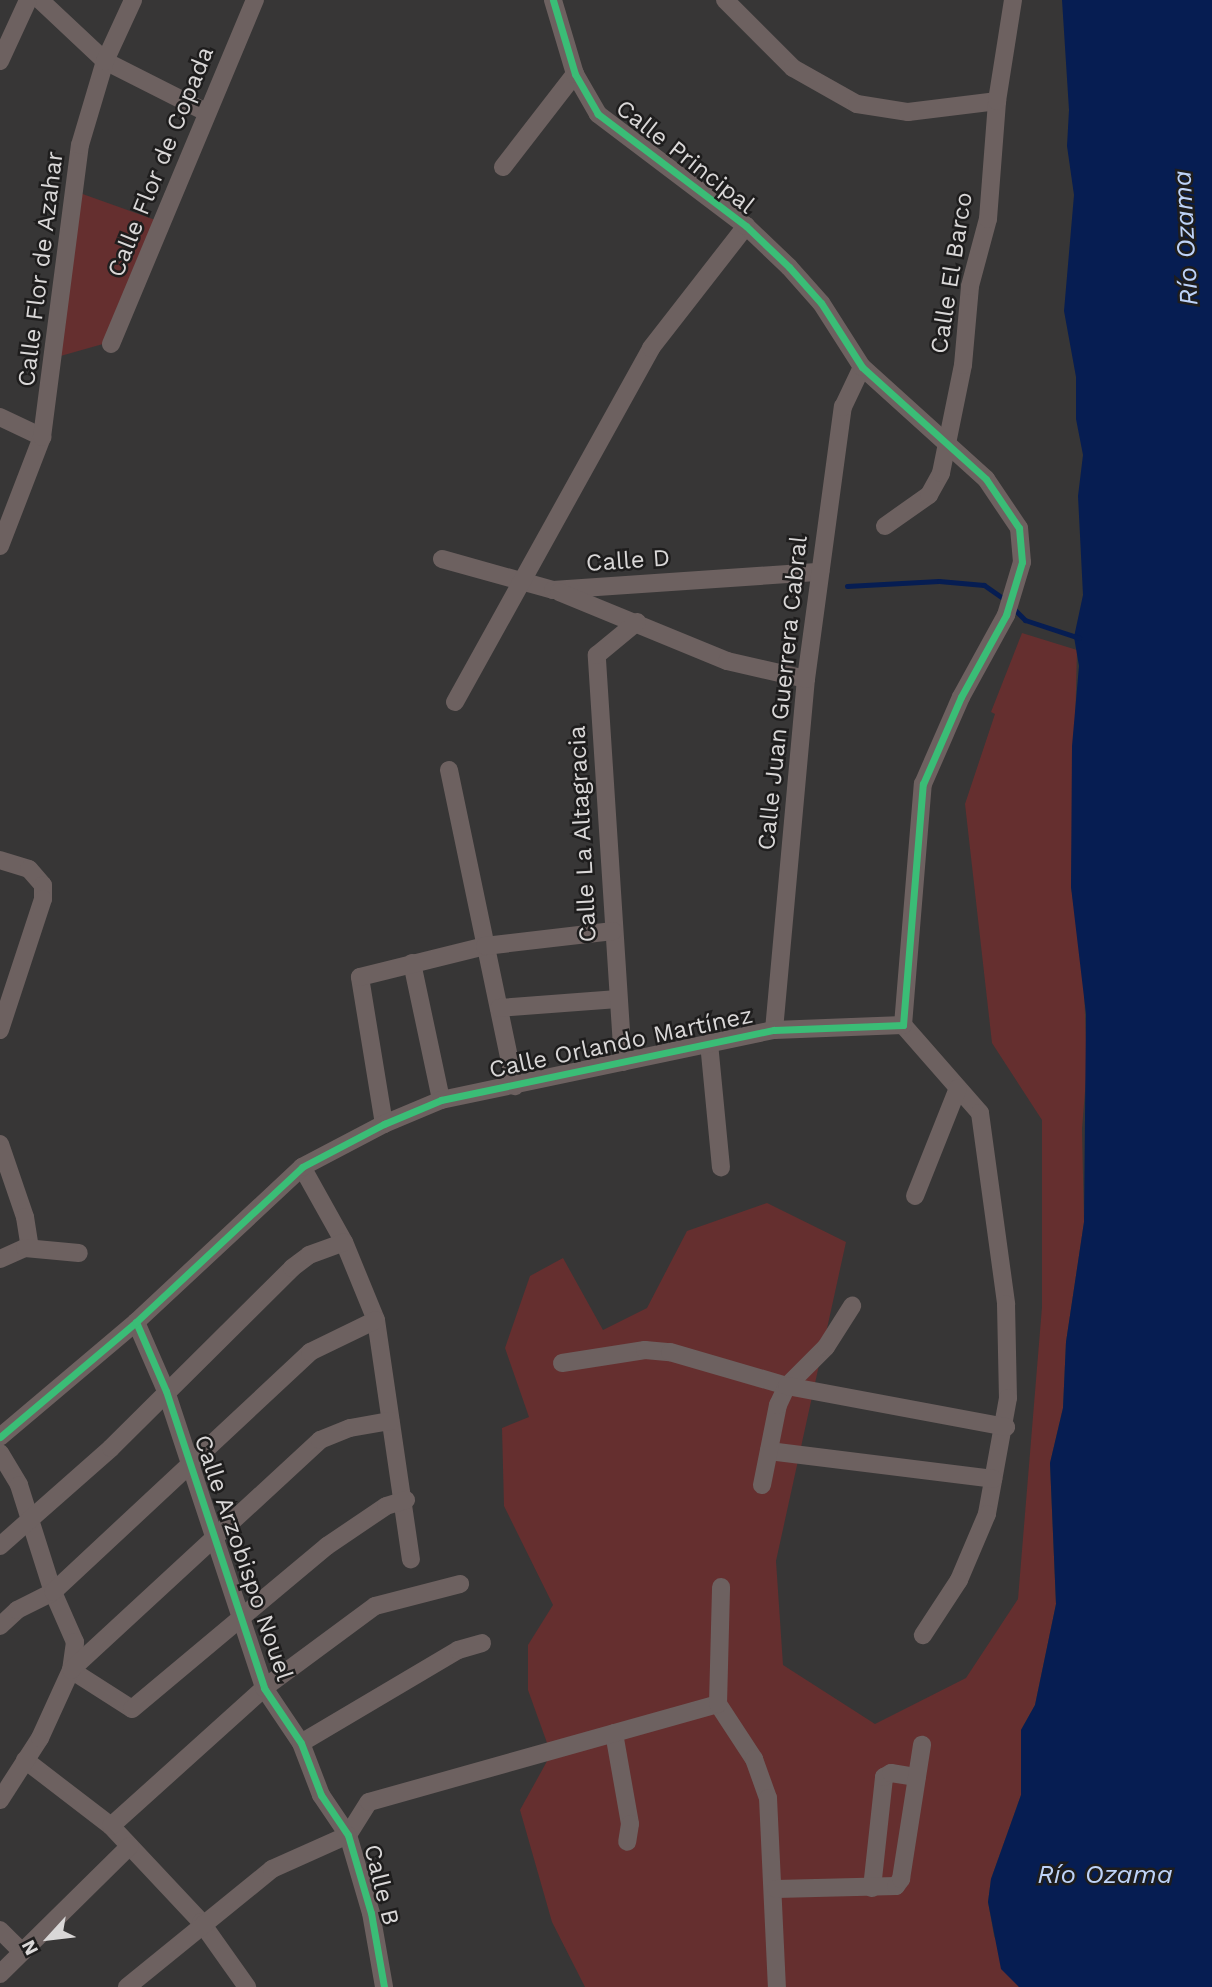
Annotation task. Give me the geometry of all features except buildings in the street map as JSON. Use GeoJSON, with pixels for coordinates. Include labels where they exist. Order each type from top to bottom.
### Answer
{"type":"FeatureCollection","features":[{"type":"Feature","properties":{"kind":"street"},"geometry":{"type":"LineString","coordinates":[[0,61],[28,0]]}},
{"type":"Feature","properties":{"kind":"street"},"geometry":{"type":"LineString","coordinates":[[40,0],[105,61],[206,112]]}},
{"type":"Feature","properties":{"kind":"street","name":"Calle Flor de Azahar"},"geometry":{"type":"LineString","coordinates":[[0,546],[4,522],[42,438],[80,145],[105,61],[133,0]]}},
{"type":"Feature","properties":{"kind":"street","name":"Calle Flor de Copada"},"geometry":{"type":"LineString","coordinates":[[111,344],[255,0]]}},
{"type":"Feature","properties":{"kind":"street","name":"Calle Principal"},"geometry":{"type":"LineString","coordinates":[[553,0],[575,74],[598,114],[746,226],[821,303],[862,367],[986,479],[1019,528],[1018,582],[1006,615],[961,697],[923,784],[903,1025]]}},
{"type":"Feature","properties":{"kind":"street"},"geometry":{"type":"LineString","coordinates":[[724,0],[793,68],[857,104],[908,112],[997,101]]}},
{"type":"Feature","properties":{"kind":"street","name":"Calle El Barco"},"geometry":{"type":"LineString","coordinates":[[884,526],[929,495],[941,473],[963,365],[970,286],[988,219],[997,101],[1013,0]]}},
{"type":"Feature","properties":{"kind":"street"},"geometry":{"type":"LineString","coordinates":[[503,167],[575,74]]}},
{"type":"Feature","properties":{"kind":"street"},"geometry":{"type":"LineString","coordinates":[[456,702],[651,348],[746,226]]}},
{"type":"Feature","properties":{"kind":"street","name":"Calle Juan Guerrera Cabral"},"geometry":{"type":"LineString","coordinates":[[774,1030],[806,679],[820,572],[843,407],[862,367]]}},
{"type":"Feature","properties":{"kind":"street"},"geometry":{"type":"LineString","coordinates":[[0,417],[42,438]]}},
{"type":"Feature","properties":{"kind":"street","name":"Calle D"},"geometry":{"type":"LineString","coordinates":[[442,559],[523,584],[554,590],[820,572]]}},
{"type":"Feature","properties":{"kind":"street"},"geometry":{"type":"LineString","coordinates":[[554,590],[638,621],[727,661],[806,679]]}},
{"type":"Feature","properties":{"kind":"street","name":"Calle La Altagracia"},"geometry":{"type":"LineString","coordinates":[[623,1062],[597,655],[638,621]]}},
{"type":"Feature","properties":{"kind":"street"},"geometry":{"type":"LineString","coordinates":[[449,771],[515,1086]]}},
{"type":"Feature","properties":{"kind":"street"},"geometry":{"type":"LineString","coordinates":[[0,860],[29,869],[43,885],[43,899],[0,1030]]}},
{"type":"Feature","properties":{"kind":"street"},"geometry":{"type":"LineString","coordinates":[[384,1124],[360,977],[485,946],[613,931]]}},
{"type":"Feature","properties":{"kind":"street"},"geometry":{"type":"LineString","coordinates":[[412,963],[441,1100]]}},
{"type":"Feature","properties":{"kind":"street"},"geometry":{"type":"LineString","coordinates":[[499,1008],[618,999]]}},
{"type":"Feature","properties":{"kind":"street"},"geometry":{"type":"LineString","coordinates":[[903,1025],[980,1112],[1006,1304],[1006,1427],[987,1514],[959,1580],[923,1635]]}},
{"type":"Feature","properties":{"kind":"street","name":"Calle Orlando Martínez"},"geometry":{"type":"LineString","coordinates":[[0,1437],[136,1322],[302,1167],[384,1124],[441,1100],[774,1030],[903,1025]]}},
{"type":"Feature","properties":{"kind":"street"},"geometry":{"type":"LineString","coordinates":[[709,1043],[721,1167]]}},
{"type":"Feature","properties":{"kind":"street"},"geometry":{"type":"LineString","coordinates":[[915,1196],[958,1088]]}},
{"type":"Feature","properties":{"kind":"street"},"geometry":{"type":"LineString","coordinates":[[0,1144],[26,1217],[30,1248]]}},
{"type":"Feature","properties":{"kind":"street"},"geometry":{"type":"LineString","coordinates":[[302,1167],[344,1242],[376,1320],[390,1421],[406,1500],[411,1559]]}},
{"type":"Feature","properties":{"kind":"street"},"geometry":{"type":"LineString","coordinates":[[0,1546],[111,1448],[292,1268],[309,1255],[344,1242]]}},
{"type":"Feature","properties":{"kind":"street"},"geometry":{"type":"LineString","coordinates":[[0,1259],[30,1248],[79,1252]]}},
{"type":"Feature","properties":{"kind":"street"},"geometry":{"type":"LineString","coordinates":[[762,1485],[787,1386],[826,1347],[852,1306]]}},
{"type":"Feature","properties":{"kind":"street"},"geometry":{"type":"LineString","coordinates":[[0,1626],[17,1610],[53,1592],[310,1352],[376,1320]]}},
{"type":"Feature","properties":{"kind":"street","name":"Calle Arzobispo Nouel"},"geometry":{"type":"LineString","coordinates":[[136,1322],[166,1391],[264,1688],[302,1743],[321,1795],[348,1835]]}},
{"type":"Feature","properties":{"kind":"street"},"geometry":{"type":"LineString","coordinates":[[562,1363],[658,1351],[787,1386],[1006,1427]]}},
{"type":"Feature","properties":{"kind":"street"},"geometry":{"type":"LineString","coordinates":[[71,1670],[320,1440],[350,1428],[390,1421]]}},
{"type":"Feature","properties":{"kind":"street"},"geometry":{"type":"LineString","coordinates":[[769,1451],[993,1479]]}},
{"type":"Feature","properties":{"kind":"street"},"geometry":{"type":"LineString","coordinates":[[0,1453],[19,1485],[53,1592],[75,1642],[71,1670],[57,1706],[0,1800]]}},
{"type":"Feature","properties":{"kind":"street"},"geometry":{"type":"LineString","coordinates":[[71,1670],[133,1709],[241,1614],[327,1546],[386,1506],[406,1500]]}},
{"type":"Feature","properties":{"kind":"street"},"geometry":{"type":"LineString","coordinates":[[111,1826],[264,1688],[386,1600],[460,1584]]}},
{"type":"Feature","properties":{"kind":"street"},"geometry":{"type":"LineString","coordinates":[[721,1587],[718,1704],[763,1777],[776,1889],[777,1987]]}},
{"type":"Feature","properties":{"kind":"street"},"geometry":{"type":"LineString","coordinates":[[302,1743],[458,1650],[482,1643]]}},
{"type":"Feature","properties":{"kind":"street"},"geometry":{"type":"LineString","coordinates":[[127,1987],[201,1922],[272,1869],[348,1835],[369,1802],[718,1704]]}},
{"type":"Feature","properties":{"kind":"street"},"geometry":{"type":"LineString","coordinates":[[614,1733],[629,1824],[627,1842]]}},
{"type":"Feature","properties":{"kind":"street"},"geometry":{"type":"LineString","coordinates":[[776,1889],[887,1890],[901,1880],[922,1745]]}},
{"type":"Feature","properties":{"kind":"street"},"geometry":{"type":"LineString","coordinates":[[24,1760],[111,1826],[201,1922],[247,1987]]}},
{"type":"Feature","properties":{"kind":"street"},"geometry":{"type":"LineString","coordinates":[[872,1888],[884,1777],[891,1773],[917,1777]]}},
{"type":"Feature","properties":{"kind":"street","name":"Calle B"},"geometry":{"type":"LineString","coordinates":[[348,1835],[371,1913],[384,1987]]}},
{"type":"Feature","properties":{"kind":"street"},"geometry":{"type":"LineString","coordinates":[[0,1974],[130,1846]]}},
{"type":"Feature","properties":{"kind":"street"},"geometry":{"type":"LineString","coordinates":[[0,1930],[22,1952]]}},
{"type":"Feature","properties":{"kind":"shaded area"},"geometry":{"type":"Polygon","coordinates":[[[77,192],[161,222],[110,342],[57,357],[77,192]]]}},
{"type":"Feature","properties":{"kind":"shaded area"},"geometry":{"type":"Polygon","coordinates":[[[1022,633],[1077,650],[1071,887],[1083,964],[1087,1066],[1082,1129],[1084,1222],[1066,1342],[1063,1408],[1050,1463],[1056,1604],[1035,1705],[1021,1730],[1021,1795],[991,1879],[988,1902],[994,1936],[1019,1987],[585,1987],[552,1922],[520,1810],[551,1754],[528,1690],[528,1645],[553,1605],[504,1506],[502,1428],[529,1417],[505,1348],[530,1276],[563,1258],[603,1330],[647,1308],[687,1231],[767,1203],[846,1242],[776,1561],[783,1665],[875,1724],[966,1678],[1018,1599],[1042,1307],[1042,1120],[992,1043],[965,804],[995,714],[991,712],[1022,633]]]}},
{"type":"Feature","properties":{"kind":"water","name":"Río Ozama"},"geometry":{"type":"Polygon","coordinates":[[[1062,0],[1212,0],[1212,1987],[1019,1987],[1001,1969],[988,1902],[991,1879],[1021,1795],[1021,1730],[1035,1705],[1056,1604],[1050,1463],[1063,1408],[1066,1342],[1084,1222],[1086,1014],[1071,887],[1072,746],[1079,666],[1074,637],[1083,595],[1078,496],[1083,455],[1076,419],[1076,377],[1064,311],[1074,195],[1067,146],[1069,110],[1062,0]]]}},
{"type":"Feature","properties":{"kind":"waterway"},"geometry":{"type":"LineString","coordinates":[[847,586],[939,581],[984,585],[1007,601]]}},
{"type":"Feature","properties":{"kind":"waterway"},"geometry":{"type":"LineString","coordinates":[[1013,608],[1025,620],[1079,638]]}},
{"type":"Feature","properties":{"kind":"cycle path"},"geometry":{"type":"LineString","coordinates":[[0,1437],[136,1322],[302,1167],[384,1124],[441,1100],[774,1030],[903,1025],[923,784],[961,697],[1006,615],[1022,562],[1019,528],[986,479],[862,367],[821,303],[789,267],[746,226],[598,114],[575,74],[553,0]]}},
{"type":"Feature","properties":{"kind":"cycle path"},"geometry":{"type":"LineString","coordinates":[[136,1322],[166,1391],[264,1688],[301,1743],[321,1795],[348,1835],[371,1913],[384,1987]]}}]}
